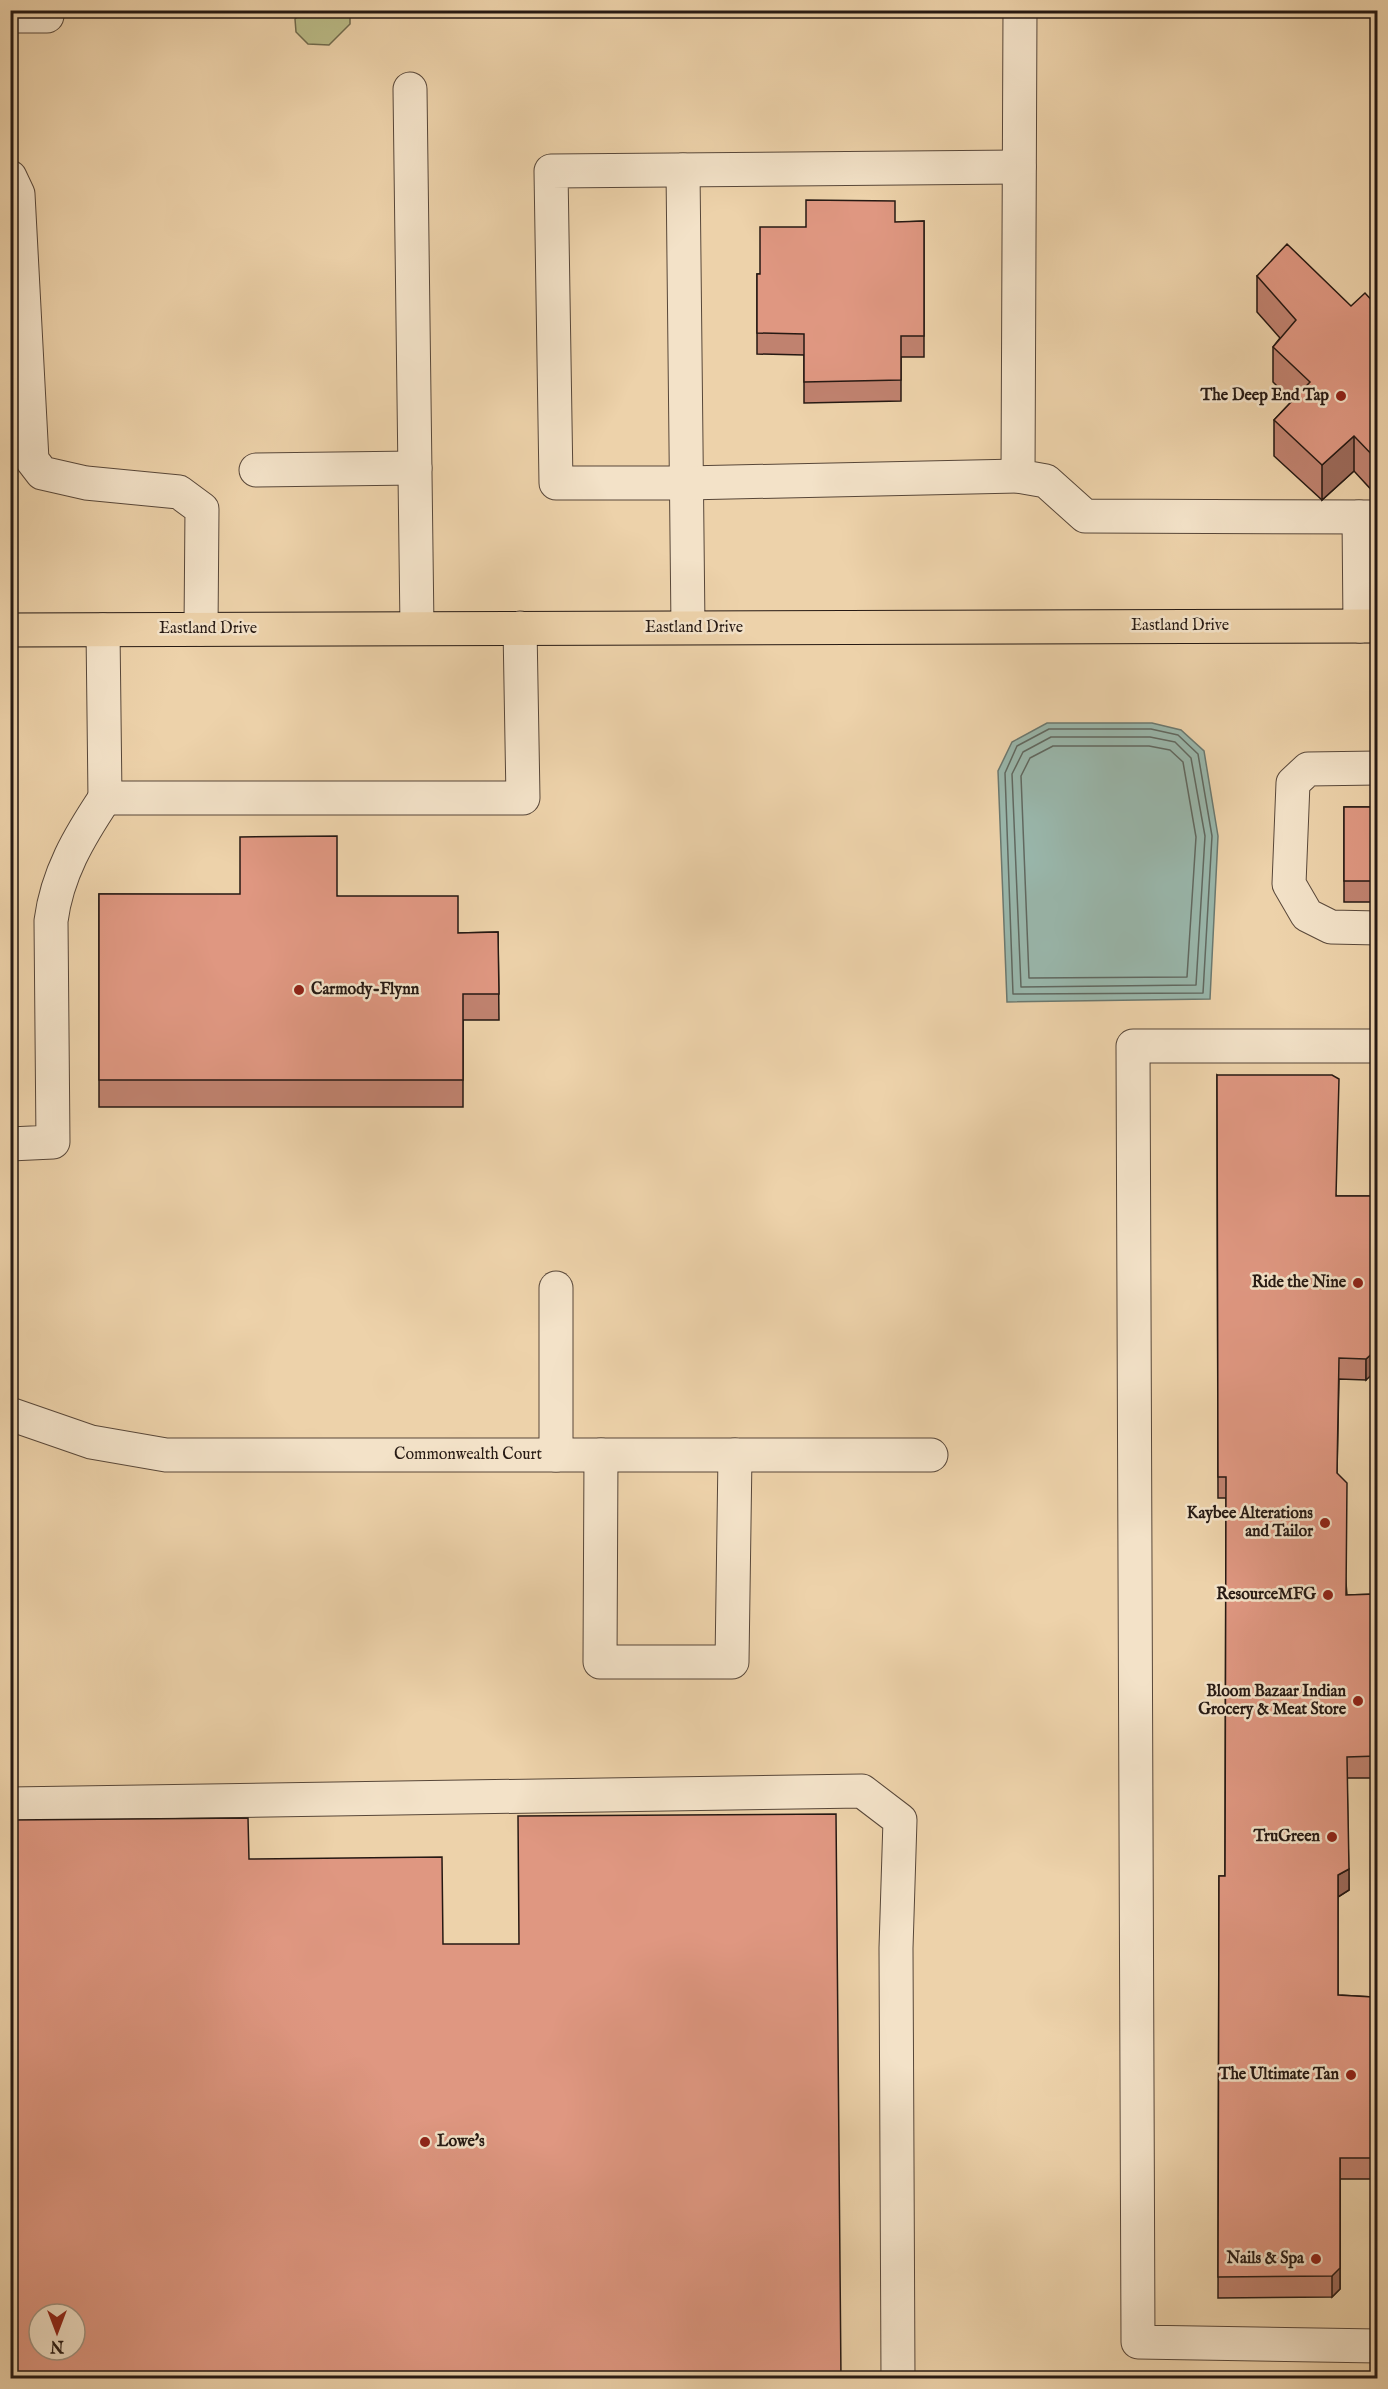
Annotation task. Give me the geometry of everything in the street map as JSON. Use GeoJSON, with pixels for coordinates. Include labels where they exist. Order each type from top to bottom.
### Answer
{"type":"FeatureCollection","features":[{"type":"Feature","properties":{"kind":"main road","name":"Eastland Drive"},"geometry":{"type":"LineString","coordinates":[[10,630],[1369,626]]}},
{"type":"Feature","properties":{"kind":"lane"},"geometry":{"type":"LineString","coordinates":[[10,16],[47,16],[47,10]]}},
{"type":"Feature","properties":{"kind":"lane"},"geometry":{"type":"LineString","coordinates":[[1018,476],[1020,10]]}},
{"type":"Feature","properties":{"kind":"lane"},"geometry":{"type":"LineString","coordinates":[[410,89],[417,628]]}},
{"type":"Feature","properties":{"kind":"lane"},"geometry":{"type":"LineString","coordinates":[[1018,167],[551,171],[556,483],[686,483],[1018,476],[1046,482],[1085,516],[1368,517],[1369,626]]}},
{"type":"Feature","properties":{"kind":"lane"},"geometry":{"type":"LineString","coordinates":[[684,170],[688,627]]}},
{"type":"Feature","properties":{"kind":"lane"},"geometry":{"type":"LineString","coordinates":[[10,177],[18,194],[32,460],[42,473],[86,483],[179,492],[202,509],[201,629]]}},
{"type":"Feature","properties":{"kind":"lane"},"geometry":{"type":"LineString","coordinates":[[256,470],[415,468]]}},
{"type":"Feature","properties":{"kind":"lane"},"geometry":{"type":"LineString","coordinates":[[105,798],[524,798],[520,628]]}},
{"type":"Feature","properties":{"kind":"lane"},"geometry":{"type":"LineString","coordinates":[[10,1144],[54,1142],[51,921],[54,899],[75,844],[105,798],[103,630]]}},
{"type":"Feature","properties":{"kind":"lane"},"geometry":{"type":"LineString","coordinates":[[1377,768],[1308,769],[1293,783],[1289,884],[1307,915],[1331,927],[1377,928]]}},
{"type":"Feature","properties":{"kind":"lane"},"geometry":{"type":"LineString","coordinates":[[1377,1046],[1133,1046],[1138,2342],[1377,2346]]}},
{"type":"Feature","properties":{"kind":"lane"},"geometry":{"type":"LineString","coordinates":[[556,1288],[556,1455]]}},
{"type":"Feature","properties":{"kind":"lane","name":"Commonwealth Court"},"geometry":{"type":"LineString","coordinates":[[10,1414],[91,1442],[166,1455],[931,1455]]}},
{"type":"Feature","properties":{"kind":"lane"},"geometry":{"type":"LineString","coordinates":[[601,1455],[600,1662],[732,1662],[735,1455]]}},
{"type":"Feature","properties":{"kind":"lane"},"geometry":{"type":"LineString","coordinates":[[10,1804],[862,1791],[900,1820],[896,1948],[898,2379]]}},
{"type":"Feature","properties":{"kind":"green space"},"geometry":{"type":"Polygon","coordinates":[[[304,11],[350,11],[350,24],[329,45],[308,44],[296,32],[295,19],[304,11]]]}},
{"type":"Feature","properties":{"kind":"water"},"geometry":{"type":"Polygon","coordinates":[[[1047,723],[1152,723],[1181,730],[1204,751],[1218,836],[1210,999],[1007,1002],[998,771],[1012,742],[1047,723]]]}},
{"type":"Feature","properties":{"kind":"building"},"geometry":{"type":"Polygon","coordinates":[[[806,200],[895,201],[895,222],[924,221],[924,336],[901,336],[901,380],[804,382],[804,334],[757,333],[760,227],[806,227],[806,200]]]}},
{"type":"Feature","properties":{"kind":"building"},"geometry":{"type":"Polygon","coordinates":[[[1287,244],[1351,306],[1365,293],[1377,306],[1377,460],[1354,436],[1322,465],[1274,420],[1310,382],[1273,347],[1296,320],[1257,276],[1287,244]]]}},
{"type":"Feature","properties":{"kind":"building"},"geometry":{"type":"Polygon","coordinates":[[[1344,807],[1377,807],[1377,881],[1344,881],[1344,807]]]}},
{"type":"Feature","properties":{"kind":"building","name":"Carmody-Flynn"},"geometry":{"type":"Polygon","coordinates":[[[337,836],[337,896],[458,896],[458,933],[498,932],[499,994],[463,994],[463,1080],[99,1080],[99,894],[240,894],[240,837],[337,836]]]}},
{"type":"Feature","properties":{"kind":"building"},"geometry":{"type":"Polygon","coordinates":[[[1217,1075],[1332,1075],[1339,1079],[1336,1196],[1370,1196],[1377,1205],[1377,1349],[1366,1359],[1339,1358],[1337,1473],[1347,1483],[1346,1595],[1377,1594],[1377,1756],[1347,1757],[1349,1869],[1338,1875],[1338,1995],[1373,1997],[1377,2002],[1377,2152],[1371,2158],[1340,2158],[1340,2268],[1332,2276],[1218,2277],[1219,1876],[1225,1876],[1226,1477],[1218,1477],[1217,1075]]]}},
{"type":"Feature","properties":{"kind":"building","name":"Lowe's"},"geometry":{"type":"Polygon","coordinates":[[[836,1814],[841,2379],[10,2379],[10,1820],[248,1818],[249,1859],[442,1857],[443,1944],[519,1944],[518,1816],[836,1814]]]}},
{"type":"Feature","properties":{"kind":"place","name":"The Deep End Tap"},"geometry":{"type":"Point","coordinates":[1341,396]}},
{"type":"Feature","properties":{"kind":"place","name":"Carmody-Flynn"},"geometry":{"type":"Point","coordinates":[299,990]}},
{"type":"Feature","properties":{"kind":"place","name":"Ride the Nine"},"geometry":{"type":"Point","coordinates":[1358,1283]}},
{"type":"Feature","properties":{"kind":"place","name":"Kaybee Alterations and Tailor"},"geometry":{"type":"Point","coordinates":[1325,1523]}},
{"type":"Feature","properties":{"kind":"place","name":"ResourceMFG"},"geometry":{"type":"Point","coordinates":[1328,1595]}},
{"type":"Feature","properties":{"kind":"place","name":"Bloom Bazaar Indian Grocery & Meat Store"},"geometry":{"type":"Point","coordinates":[1358,1701]}},
{"type":"Feature","properties":{"kind":"place","name":"TruGreen"},"geometry":{"type":"Point","coordinates":[1332,1837]}},
{"type":"Feature","properties":{"kind":"place","name":"The Ultimate Tan"},"geometry":{"type":"Point","coordinates":[1351,2075]}},
{"type":"Feature","properties":{"kind":"place","name":"Lowe's"},"geometry":{"type":"Point","coordinates":[425,2142]}},
{"type":"Feature","properties":{"kind":"place","name":"Nails & Spa"},"geometry":{"type":"Point","coordinates":[1316,2259]}}]}
